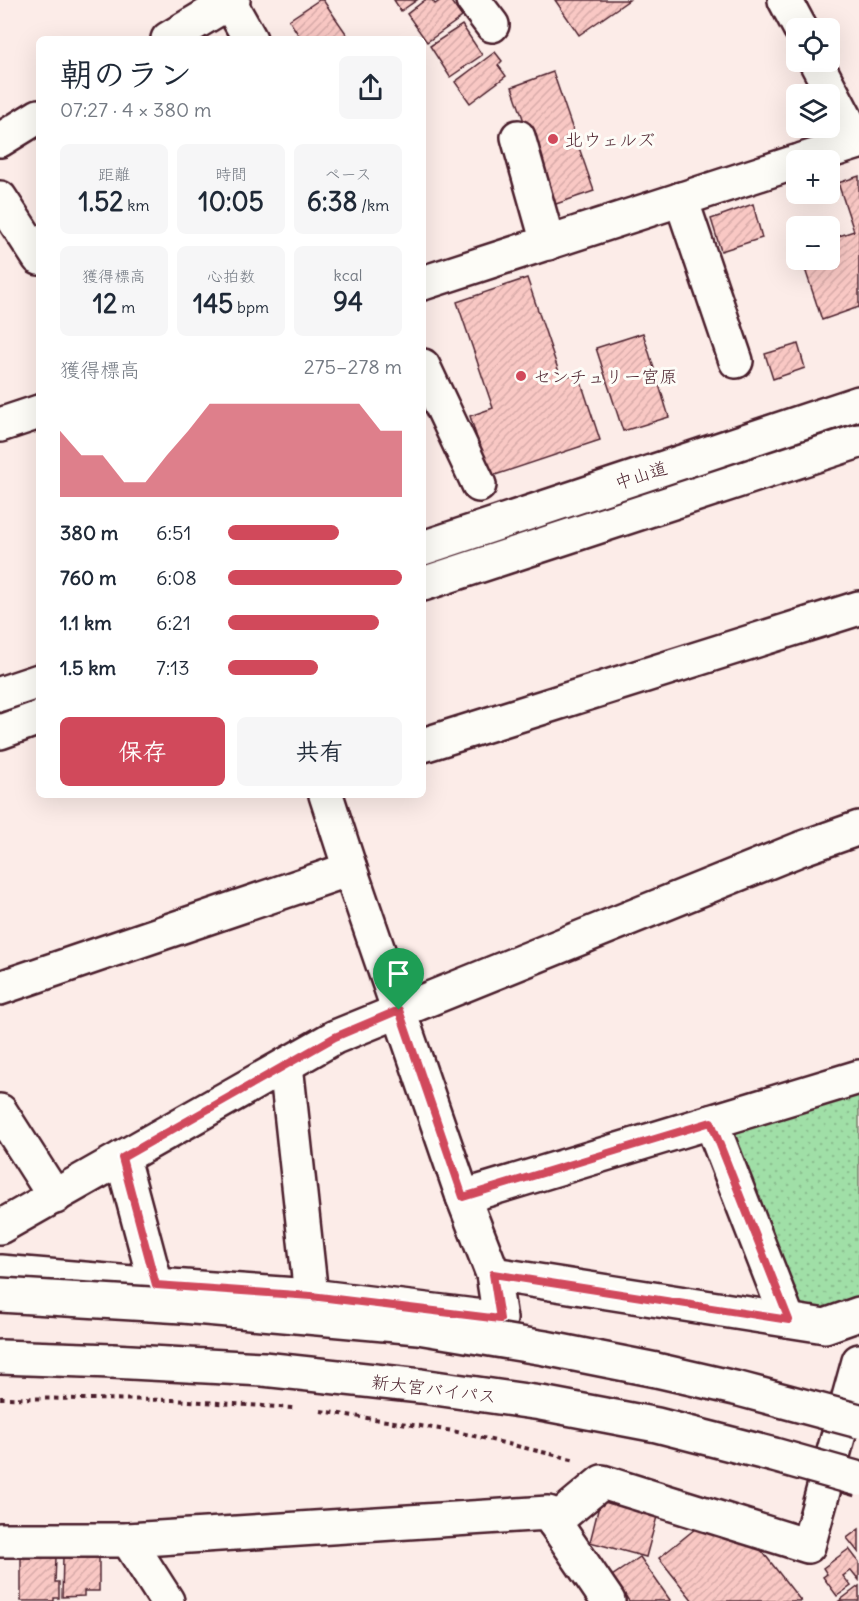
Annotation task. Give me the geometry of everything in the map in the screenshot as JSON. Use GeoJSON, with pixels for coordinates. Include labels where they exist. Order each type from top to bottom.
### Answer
{"type":"FeatureCollection","features":[{"type":"Feature","properties":{"kind":"main road"},"geometry":{"type":"LineString","coordinates":[[785,0],[795,18]]}},
{"type":"Feature","properties":{"kind":"main road"},"geometry":{"type":"LineString","coordinates":[[173,36],[230,1],[248,36]]}},
{"type":"Feature","properties":{"kind":"main road"},"geometry":{"type":"LineString","coordinates":[[821,72],[858,142],[833,150]]}},
{"type":"Feature","properties":{"kind":"main road"},"geometry":{"type":"LineString","coordinates":[[0,140],[36,119]]}},
{"type":"Feature","properties":{"kind":"main road"},"geometry":{"type":"LineString","coordinates":[[518,137],[548,243]]}},
{"type":"Feature","properties":{"kind":"main road"},"geometry":{"type":"LineString","coordinates":[[426,282],[786,165]]}},
{"type":"Feature","properties":{"kind":"main road"},"geometry":{"type":"LineString","coordinates":[[0,198],[36,253]]}},
{"type":"Feature","properties":{"kind":"main road"},"geometry":{"type":"LineString","coordinates":[[681,199],[736,361]]}},
{"type":"Feature","properties":{"kind":"main road"},"geometry":{"type":"LineString","coordinates":[[426,372],[479,484]]}},
{"type":"Feature","properties":{"kind":"main road","name":"中山道"},"geometry":{"type":"LineString","coordinates":[[426,547],[859,403]]}},
{"type":"Feature","properties":{"kind":"main road"},"geometry":{"type":"LineString","coordinates":[[0,425],[36,413]]}},
{"type":"Feature","properties":{"kind":"main road","name":"中山道"},"geometry":{"type":"LineString","coordinates":[[426,584],[859,441]]}},
{"type":"Feature","properties":{"kind":"main road"},"geometry":{"type":"LineString","coordinates":[[426,744],[859,608]]}},
{"type":"Feature","properties":{"kind":"main road"},"geometry":{"type":"LineString","coordinates":[[0,680],[36,669]]}},
{"type":"Feature","properties":{"kind":"main road"},"geometry":{"type":"LineString","coordinates":[[0,694],[36,682]]}},
{"type":"Feature","properties":{"kind":"main road"},"geometry":{"type":"LineString","coordinates":[[0,732],[36,719]]}},
{"type":"Feature","properties":{"kind":"main road"},"geometry":{"type":"LineString","coordinates":[[0,1272],[311,1296],[500,1319],[493,1274],[463,1197],[327,798]]}},
{"type":"Feature","properties":{"kind":"main road"},"geometry":{"type":"LineString","coordinates":[[0,1227],[335,1037],[800,849],[859,828]]}},
{"type":"Feature","properties":{"kind":"main road"},"geometry":{"type":"LineString","coordinates":[[0,988],[350,869]]}},
{"type":"Feature","properties":{"kind":"main road"},"geometry":{"type":"LineString","coordinates":[[286,1065],[311,1296]]}},
{"type":"Feature","properties":{"kind":"main road"},"geometry":{"type":"LineString","coordinates":[[463,1197],[859,1077]]}},
{"type":"Feature","properties":{"kind":"main road"},"geometry":{"type":"LineString","coordinates":[[0,1111],[55,1197]]}},
{"type":"Feature","properties":{"kind":"main road"},"geometry":{"type":"LineString","coordinates":[[711,1122],[789,1320]]}},
{"type":"Feature","properties":{"kind":"main road"},"geometry":{"type":"LineString","coordinates":[[122,1158],[156,1285]]}},
{"type":"Feature","properties":{"kind":"main road"},"geometry":{"type":"LineString","coordinates":[[493,1274],[825,1326],[856,1326]]}},
{"type":"Feature","properties":{"kind":"main road"},"geometry":{"type":"LineString","coordinates":[[0,1295],[183,1306],[418,1327],[545,1348],[656,1370],[859,1421]]}},
{"type":"Feature","properties":{"kind":"main road"},"geometry":{"type":"LineString","coordinates":[[0,1357],[112,1360]]}},
{"type":"Feature","properties":{"kind":"main road","name":"新大宮バイパス"},"geometry":{"type":"LineString","coordinates":[[0,1364],[112,1360],[262,1369],[421,1386],[541,1403],[657,1425],[859,1479]]}},
{"type":"Feature","properties":{"kind":"main road"},"geometry":{"type":"LineString","coordinates":[[554,1522],[602,1482],[808,1546],[859,1361]]}},
{"type":"Feature","properties":{"kind":"main road"},"geometry":{"type":"LineString","coordinates":[[0,1540],[128,1540],[548,1513],[599,1598]]}},
{"type":"Feature","properties":{"kind":"main road"},"geometry":{"type":"LineString","coordinates":[[128,1540],[167,1601]]}},
{"type":"Feature","properties":{"kind":"path"},"geometry":{"type":"LineString","coordinates":[[0,1398],[173,1400],[297,1408]]}},
{"type":"Feature","properties":{"kind":"path"},"geometry":{"type":"LineString","coordinates":[[320,1410],[453,1431],[586,1463]]}},
{"type":"Feature","properties":{"kind":"green space"},"geometry":{"type":"Polygon","coordinates":[[[859,1090],[859,1298],[825,1310],[802,1307],[790,1297],[733,1137],[742,1126],[859,1090]]]}},
{"type":"Feature","properties":{"kind":"building"},"geometry":{"type":"Polygon","coordinates":[[[319,0],[323,0],[348,36],[299,36],[289,20],[319,0]]]}},
{"type":"Feature","properties":{"kind":"building"},"geometry":{"type":"Polygon","coordinates":[[[394,0],[417,0],[401,11],[394,0]]]}},
{"type":"Feature","properties":{"kind":"building"},"geometry":{"type":"Polygon","coordinates":[[[425,0],[432,0],[435,4],[441,0],[450,0],[462,17],[427,42],[426,36],[423,36],[407,14],[425,0]]]}},
{"type":"Feature","properties":{"kind":"building"},"geometry":{"type":"Polygon","coordinates":[[[555,0],[629,0],[579,35],[555,0]]]}},
{"type":"Feature","properties":{"kind":"building"},"geometry":{"type":"Polygon","coordinates":[[[462,25],[482,55],[450,77],[430,46],[462,25]]]}},
{"type":"Feature","properties":{"kind":"building"},"geometry":{"type":"Polygon","coordinates":[[[495,52],[502,61],[498,65],[506,76],[470,103],[455,82],[495,52]]]}},
{"type":"Feature","properties":{"kind":"building","name":"北ウェルズ"},"geometry":{"type":"Polygon","coordinates":[[[553,72],[594,191],[553,205],[512,87],[553,72]]]}},
{"type":"Feature","properties":{"kind":"building"},"geometry":{"type":"Polygon","coordinates":[[[859,176],[859,307],[822,320],[805,270],[840,270],[840,236],[854,231],[840,189],[840,182],[859,176]]]}},
{"type":"Feature","properties":{"kind":"building"},"geometry":{"type":"Polygon","coordinates":[[[753,204],[762,238],[721,251],[711,219],[753,204]]]}},
{"type":"Feature","properties":{"kind":"building","name":"センチュリー宮原"},"geometry":{"type":"Polygon","coordinates":[[[527,278],[561,378],[578,373],[600,440],[489,477],[470,416],[493,408],[457,302],[527,278]]]}},
{"type":"Feature","properties":{"kind":"building"},"geometry":{"type":"Polygon","coordinates":[[[643,333],[669,417],[623,431],[596,348],[643,333]]]}},
{"type":"Feature","properties":{"kind":"building"},"geometry":{"type":"Polygon","coordinates":[[[798,344],[805,368],[773,379],[765,354],[798,344]]]}},
{"type":"Feature","properties":{"kind":"building"},"geometry":{"type":"Polygon","coordinates":[[[601,1498],[658,1513],[646,1557],[590,1542],[601,1498]]]}},
{"type":"Feature","properties":{"kind":"building"},"geometry":{"type":"Polygon","coordinates":[[[695,1529],[758,1546],[801,1601],[693,1601],[659,1558],[695,1529]]]}},
{"type":"Feature","properties":{"kind":"building"},"geometry":{"type":"Polygon","coordinates":[[[859,1529],[859,1553],[847,1538],[859,1529]]]}},
{"type":"Feature","properties":{"kind":"building"},"geometry":{"type":"Polygon","coordinates":[[[849,1549],[859,1562],[859,1580],[851,1570],[843,1576],[851,1586],[837,1596],[823,1577],[827,1574],[823,1568],[849,1549]]]}},
{"type":"Feature","properties":{"kind":"building"},"geometry":{"type":"Polygon","coordinates":[[[63,1556],[99,1557],[99,1591],[84,1591],[84,1596],[62,1597],[63,1556]]]}},
{"type":"Feature","properties":{"kind":"building"},"geometry":{"type":"Polygon","coordinates":[[[21,1557],[56,1557],[55,1582],[59,1582],[59,1598],[54,1598],[54,1601],[21,1601],[21,1557]]]}},
{"type":"Feature","properties":{"kind":"building"},"geometry":{"type":"Polygon","coordinates":[[[640,1557],[669,1601],[629,1601],[612,1576],[640,1557]]]}},
{"type":"Feature","properties":{"kind":"building"},"geometry":{"type":"Polygon","coordinates":[[[859,1586],[859,1601],[839,1601],[859,1586]]]}},
{"type":"Feature","properties":{"kind":"place","name":"北ウェルズ"},"geometry":{"type":"Point","coordinates":[553,139]}},
{"type":"Feature","properties":{"kind":"place","name":"センチュリー宮原"},"geometry":{"type":"Point","coordinates":[521,376]}},
{"type":"Feature","properties":{"kind":"route"},"geometry":{"type":"LineString","coordinates":[[399,1010],[463,1197],[711,1122],[789,1320],[493,1274],[500,1319],[311,1296],[156,1285],[122,1158],[335,1037],[399,1010]]}}]}
